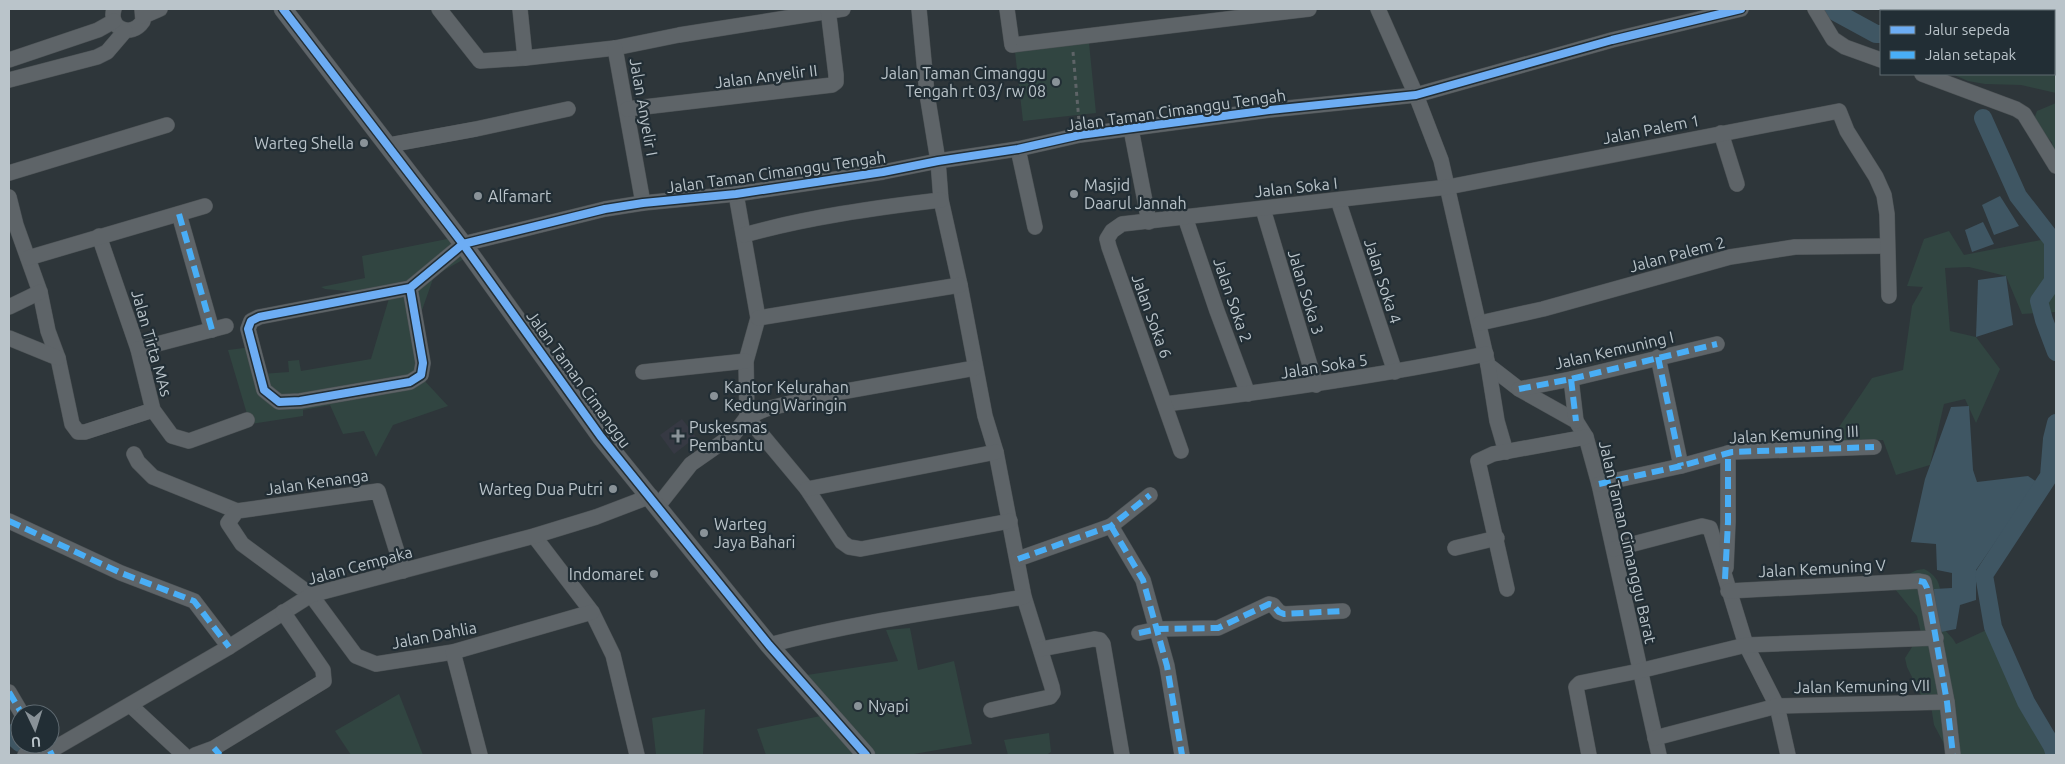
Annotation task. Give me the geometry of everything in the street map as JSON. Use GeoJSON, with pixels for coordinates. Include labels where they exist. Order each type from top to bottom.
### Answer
{"type":"FeatureCollection","features":[{"type":"Feature","properties":{"kind":"street"},"geometry":{"type":"LineString","coordinates":[[118,20],[136,29],[140,26],[143,13],[160,9]]}},
{"type":"Feature","properties":{"kind":"street","name":"Jalan Taman Cimanggu"},"geometry":{"type":"LineString","coordinates":[[283,9],[463,244],[601,437],[769,645],[866,755]]}},
{"type":"Feature","properties":{"kind":"street"},"geometry":{"type":"LineString","coordinates":[[439,9],[480,61],[615,48],[679,35],[833,10]]}},
{"type":"Feature","properties":{"kind":"street"},"geometry":{"type":"LineString","coordinates":[[520,9],[525,58]]}},
{"type":"Feature","properties":{"kind":"street"},"geometry":{"type":"LineString","coordinates":[[918,9],[938,161],[941,200],[960,285],[985,416],[996,452],[1024,597],[1053,693],[1050,697],[991,710]]}},
{"type":"Feature","properties":{"kind":"street"},"geometry":{"type":"LineString","coordinates":[[1007,9],[1012,45],[1287,10],[1309,9]]}},
{"type":"Feature","properties":{"kind":"street"},"geometry":{"type":"LineString","coordinates":[[1378,9],[1416,95],[1441,160],[1480,323],[1497,421],[1506,452]]}},
{"type":"Feature","properties":{"kind":"street","name":"Jalan Taman Cimanggu Tengah"},"geometry":{"type":"LineString","coordinates":[[463,244],[605,209],[643,203],[736,194],[883,172],[938,161],[1018,149],[1080,135],[1269,110],[1416,95],[1612,40],[1740,9]]}},
{"type":"Feature","properties":{"kind":"street"},"geometry":{"type":"LineString","coordinates":[[1816,9],[1832,39],[1880,60]]}},
{"type":"Feature","properties":{"kind":"street","name":"Jalan Anyelir II"},"geometry":{"type":"LineString","coordinates":[[627,109],[832,85],[836,82],[833,10]]}},
{"type":"Feature","properties":{"kind":"street"},"geometry":{"type":"LineString","coordinates":[[9,60],[98,30],[118,20]]}},
{"type":"Feature","properties":{"kind":"street"},"geometry":{"type":"LineString","coordinates":[[9,80],[97,57],[107,52],[118,20]]}},
{"type":"Feature","properties":{"kind":"street","name":"Jalan Anyelir I"},"geometry":{"type":"LineString","coordinates":[[615,48],[643,203]]}},
{"type":"Feature","properties":{"kind":"street"},"geometry":{"type":"LineString","coordinates":[[1925,75],[2016,109],[2024,114],[2056,166]]}},
{"type":"Feature","properties":{"kind":"street"},"geometry":{"type":"LineString","coordinates":[[389,145],[568,109]]}},
{"type":"Feature","properties":{"kind":"street","name":"Jalan Palem 1"},"geometry":{"type":"LineString","coordinates":[[1448,187],[1840,111],[1847,131],[1876,177],[1884,195],[1887,214],[1887,246]]}},
{"type":"Feature","properties":{"kind":"street"},"geometry":{"type":"LineString","coordinates":[[9,173],[167,125]]}},
{"type":"Feature","properties":{"kind":"street"},"geometry":{"type":"LineString","coordinates":[[1131,129],[1148,222]]}},
{"type":"Feature","properties":{"kind":"street"},"geometry":{"type":"LineString","coordinates":[[1721,133],[1737,184]]}},
{"type":"Feature","properties":{"kind":"street"},"geometry":{"type":"LineString","coordinates":[[1018,149],[1035,227]]}},
{"type":"Feature","properties":{"kind":"street","name":"Jalan Soka I"},"geometry":{"type":"LineString","coordinates":[[1148,222],[1448,187]]}},
{"type":"Feature","properties":{"kind":"street"},"geometry":{"type":"LineString","coordinates":[[736,194],[758,318],[746,361],[747,417],[807,489],[842,542],[855,548],[1010,521]]}},
{"type":"Feature","properties":{"kind":"street"},"geometry":{"type":"LineString","coordinates":[[9,197],[13,226],[28,258],[40,292],[48,331],[58,358],[72,424],[78,432],[85,432],[153,410]]}},
{"type":"Feature","properties":{"kind":"street"},"geometry":{"type":"LineString","coordinates":[[744,235],[788,222],[840,213],[941,200]]}},
{"type":"Feature","properties":{"kind":"street","name":"Jalan Soka 4"},"geometry":{"type":"LineString","coordinates":[[1338,200],[1394,372]]}},
{"type":"Feature","properties":{"kind":"street"},"geometry":{"type":"LineString","coordinates":[[28,258],[205,206]]}},
{"type":"Feature","properties":{"kind":"street","name":"Jalan Soka 3"},"geometry":{"type":"LineString","coordinates":[[1263,209],[1316,385]]}},
{"type":"Feature","properties":{"kind":"street"},"geometry":{"type":"LineString","coordinates":[[138,349],[219,328],[179,214]]}},
{"type":"Feature","properties":{"kind":"street","name":"Jalan Soka 2"},"geometry":{"type":"LineString","coordinates":[[1185,217],[1248,394]]}},
{"type":"Feature","properties":{"kind":"street","name":"Jalan Soka 6"},"geometry":{"type":"LineString","coordinates":[[1148,222],[1122,224],[1112,231],[1107,239],[1113,261],[1181,451]]}},
{"type":"Feature","properties":{"kind":"street","name":"Jalan Tirta MAs"},"geometry":{"type":"LineString","coordinates":[[100,236],[138,349],[153,410],[168,433],[185,441],[247,420]]}},
{"type":"Feature","properties":{"kind":"street"},"geometry":{"type":"LineString","coordinates":[[410,288],[423,363],[421,375],[410,382],[300,401],[279,402],[264,390],[248,329],[251,321],[259,317],[410,288],[463,244]]}},
{"type":"Feature","properties":{"kind":"street"},"geometry":{"type":"LineString","coordinates":[[1887,246],[1889,296]]}},
{"type":"Feature","properties":{"kind":"street","name":"Jalan Palem 2"},"geometry":{"type":"LineString","coordinates":[[1480,323],[1543,309],[1730,257],[1796,247],[1887,246]]}},
{"type":"Feature","properties":{"kind":"street"},"geometry":{"type":"LineString","coordinates":[[758,318],[960,285]]}},
{"type":"Feature","properties":{"kind":"street"},"geometry":{"type":"LineString","coordinates":[[9,307],[40,292]]}},
{"type":"Feature","properties":{"kind":"street"},"geometry":{"type":"LineString","coordinates":[[9,338],[58,358]]}},
{"type":"Feature","properties":{"kind":"street","name":"Jalan Kemuning I"},"geometry":{"type":"LineString","coordinates":[[1520,388],[1571,379],[1717,344]]}},
{"type":"Feature","properties":{"kind":"street"},"geometry":{"type":"LineString","coordinates":[[1658,357],[1681,466]]}},
{"type":"Feature","properties":{"kind":"street","name":"Jalan Soka 5"},"geometry":{"type":"LineString","coordinates":[[1165,404],[1316,385],[1487,359]]}},
{"type":"Feature","properties":{"kind":"street","name":"Jalan Taman Cimanggu Barat"},"geometry":{"type":"LineString","coordinates":[[1487,359],[1520,388],[1576,422],[1586,437],[1614,548],[1639,671],[1659,755]]}},
{"type":"Feature","properties":{"kind":"street"},"geometry":{"type":"LineString","coordinates":[[643,372],[746,361]]}},
{"type":"Feature","properties":{"kind":"street"},"geometry":{"type":"LineString","coordinates":[[654,501],[691,464],[734,434],[747,417],[766,410],[824,395],[975,368]]}},
{"type":"Feature","properties":{"kind":"street"},"geometry":{"type":"LineString","coordinates":[[1571,379],[1576,422]]}},
{"type":"Feature","properties":{"kind":"street"},"geometry":{"type":"LineString","coordinates":[[1507,589],[1478,460],[1493,454],[1586,437]]}},
{"type":"Feature","properties":{"kind":"street","name":"Jalan Kemuning III"},"geometry":{"type":"LineString","coordinates":[[1599,484],[1681,466],[1728,453],[1874,447]]}},
{"type":"Feature","properties":{"kind":"street"},"geometry":{"type":"LineString","coordinates":[[807,489],[996,452]]}},
{"type":"Feature","properties":{"kind":"street"},"geometry":{"type":"LineString","coordinates":[[1727,585],[1728,453]]}},
{"type":"Feature","properties":{"kind":"street"},"geometry":{"type":"LineString","coordinates":[[134,454],[138,462],[153,476],[238,511],[228,523],[242,544],[311,595]]}},
{"type":"Feature","properties":{"kind":"street","name":"Jalan Kenanga"},"geometry":{"type":"LineString","coordinates":[[238,511],[378,491],[403,571]]}},
{"type":"Feature","properties":{"kind":"street"},"geometry":{"type":"LineString","coordinates":[[1018,560],[1111,526],[1150,495]]}},
{"type":"Feature","properties":{"kind":"street","name":"Jalan Cempaka"},"geometry":{"type":"LineString","coordinates":[[60,740],[130,704],[229,647],[311,595],[534,536],[654,501]]}},
{"type":"Feature","properties":{"kind":"street"},"geometry":{"type":"LineString","coordinates":[[9,521],[121,573],[194,601],[229,647]]}},
{"type":"Feature","properties":{"kind":"street"},"geometry":{"type":"LineString","coordinates":[[1111,526],[1143,580],[1167,666],[1182,755]]}},
{"type":"Feature","properties":{"kind":"street","name":"Jalan Kemuning VII"},"geometry":{"type":"LineString","coordinates":[[1614,548],[1706,526],[1710,528],[1746,645],[1778,706]]}},
{"type":"Feature","properties":{"kind":"street"},"geometry":{"type":"LineString","coordinates":[[534,536],[592,612],[613,654],[637,755]]}},
{"type":"Feature","properties":{"kind":"street"},"geometry":{"type":"LineString","coordinates":[[1455,548],[1496,538]]}},
{"type":"Feature","properties":{"kind":"street","name":"Jalan Kemuning V"},"geometry":{"type":"LineString","coordinates":[[1727,585],[1924,582],[1927,588],[1936,638]]}},
{"type":"Feature","properties":{"kind":"street","name":"Jalan Dahlia"},"geometry":{"type":"LineString","coordinates":[[311,595],[356,656],[376,664],[453,652],[592,612]]}},
{"type":"Feature","properties":{"kind":"street"},"geometry":{"type":"LineString","coordinates":[[769,645],[794,638],[925,613],[1024,597]]}},
{"type":"Feature","properties":{"kind":"street"},"geometry":{"type":"LineString","coordinates":[[1139,633],[1158,629],[1218,628],[1269,604],[1284,614],[1342,610]]}},
{"type":"Feature","properties":{"kind":"street"},"geometry":{"type":"LineString","coordinates":[[195,755],[217,752],[324,681],[323,670],[283,612]]}},
{"type":"Feature","properties":{"kind":"street"},"geometry":{"type":"LineString","coordinates":[[1590,755],[1576,687],[1578,684],[1746,645],[1936,638],[1947,702],[1953,755]]}},
{"type":"Feature","properties":{"kind":"street"},"geometry":{"type":"LineString","coordinates":[[1040,649],[1094,639],[1100,640],[1103,644],[1122,755]]}},
{"type":"Feature","properties":{"kind":"street"},"geometry":{"type":"LineString","coordinates":[[453,652],[480,755]]}},
{"type":"Feature","properties":{"kind":"street"},"geometry":{"type":"LineString","coordinates":[[9,692],[16,704]]}},
{"type":"Feature","properties":{"kind":"street","name":"Jalan Kemuning VII"},"geometry":{"type":"LineString","coordinates":[[1655,738],[1778,706],[1947,702]]}},
{"type":"Feature","properties":{"kind":"street"},"geometry":{"type":"LineString","coordinates":[[130,704],[184,755]]}},
{"type":"Feature","properties":{"kind":"street"},"geometry":{"type":"LineString","coordinates":[[1778,706],[1788,755]]}},
{"type":"Feature","properties":{"kind":"path"},"geometry":{"type":"LineString","coordinates":[[1071,37],[1080,135]]}},
{"type":"Feature","properties":{"kind":"shaded area","name":"Puskesmas Pembantu"},"geometry":{"type":"Polygon","coordinates":[[[682,419],[696,437],[674,454],[660,435],[682,419]]]}},
{"type":"Feature","properties":{"kind":"green space"},"geometry":{"type":"Polygon","coordinates":[[[2056,9],[2056,93],[2021,85],[1985,84],[1968,81],[1954,75],[2055,75],[2055,10],[2024,10],[2056,9]]]}},
{"type":"Feature","properties":{"kind":"green space","name":"Jalan Taman Cimanggu Tengah rt 03/ rw 08"},"geometry":{"type":"Polygon","coordinates":[[[1089,43],[1096,113],[1023,121],[1015,52],[1089,43]]]}},
{"type":"Feature","properties":{"kind":"green space"},"geometry":{"type":"Polygon","coordinates":[[[2056,103],[2056,178],[2052,142],[2038,128],[2034,119],[2037,111],[2056,103]]]}},
{"type":"Feature","properties":{"kind":"green space"},"geometry":{"type":"Polygon","coordinates":[[[1949,231],[1964,255],[2056,237],[2056,312],[2022,314],[2006,276],[1969,267],[1945,268],[1950,331],[1976,337],[2000,369],[1976,423],[1965,399],[1944,404],[1930,465],[1896,475],[1883,440],[1831,443],[1839,427],[1872,378],[1903,370],[1912,306],[1923,287],[1907,286],[1924,239],[1949,231]]]}},
{"type":"Feature","properties":{"kind":"green space"},"geometry":{"type":"Polygon","coordinates":[[[452,238],[466,258],[434,276],[415,330],[422,378],[448,406],[393,425],[376,457],[364,431],[343,434],[330,405],[303,410],[303,416],[250,424],[228,350],[259,346],[261,374],[289,372],[288,361],[299,360],[301,371],[371,359],[390,295],[325,289],[321,287],[365,278],[362,256],[452,238]]]}},
{"type":"Feature","properties":{"kind":"green space"},"geometry":{"type":"Polygon","coordinates":[[[1924,569],[1932,574],[1940,587],[1940,618],[1945,630],[1956,644],[1993,627],[2019,686],[2041,728],[2056,733],[2056,755],[1950,755],[1934,725],[1930,699],[1922,697],[1907,667],[1905,658],[1921,633],[1917,616],[1895,589],[1896,580],[1917,570],[1924,569]]]}},
{"type":"Feature","properties":{"kind":"green space"},"geometry":{"type":"Polygon","coordinates":[[[910,628],[918,670],[954,661],[972,744],[908,755],[766,755],[757,729],[840,712],[807,675],[898,661],[886,630],[910,628]]]}},
{"type":"Feature","properties":{"kind":"green space"},"geometry":{"type":"Polygon","coordinates":[[[399,694],[423,755],[351,755],[335,731],[399,694]]]}},
{"type":"Feature","properties":{"kind":"green space"},"geometry":{"type":"Polygon","coordinates":[[[705,709],[703,755],[656,755],[652,718],[705,709]]]}},
{"type":"Feature","properties":{"kind":"green space"},"geometry":{"type":"Polygon","coordinates":[[[1049,733],[1051,752],[1046,755],[1008,755],[1004,740],[1049,733]]]}},
{"type":"Feature","properties":{"kind":"water"},"geometry":{"type":"Polygon","coordinates":[[[2000,196],[2019,226],[1994,235],[1982,205],[2000,196]]]}},
{"type":"Feature","properties":{"kind":"water"},"geometry":{"type":"Polygon","coordinates":[[[1983,222],[1994,244],[1972,252],[1965,230],[1983,222]]]}},
{"type":"Feature","properties":{"kind":"water"},"geometry":{"type":"Polygon","coordinates":[[[2006,276],[2013,325],[1976,337],[1978,280],[2006,276]]]}},
{"type":"Feature","properties":{"kind":"water"},"geometry":{"type":"Polygon","coordinates":[[[1969,406],[1973,470],[1977,482],[2028,476],[2037,482],[1976,570],[1976,600],[1960,605],[1956,629],[1941,632],[1935,615],[1934,589],[1952,588],[1952,573],[1937,570],[1936,544],[1911,542],[1925,479],[1951,407],[1969,406]]]}},
{"type":"Feature","properties":{"kind":"waterway"},"geometry":{"type":"LineString","coordinates":[[1830,9],[1876,34],[1880,34]]}},
{"type":"Feature","properties":{"kind":"waterway"},"geometry":{"type":"LineString","coordinates":[[1983,118],[2018,196],[2053,241],[2053,281],[2039,301],[2056,352]]}},
{"type":"Feature","properties":{"kind":"waterway"},"geometry":{"type":"LineString","coordinates":[[2055,755],[2052,746],[2026,702],[1993,627],[1984,575],[2049,476],[2052,439],[2056,423]]}},
{"type":"Feature","properties":{"kind":"marked path"},"geometry":{"type":"LineString","coordinates":[[179,214],[212,330]]}},
{"type":"Feature","properties":{"kind":"marked path"},"geometry":{"type":"LineString","coordinates":[[1519,389],[1571,379],[1717,344]]}},
{"type":"Feature","properties":{"kind":"marked path"},"geometry":{"type":"LineString","coordinates":[[1658,357],[1681,466]]}},
{"type":"Feature","properties":{"kind":"marked path"},"geometry":{"type":"LineString","coordinates":[[1571,379],[1576,421]]}},
{"type":"Feature","properties":{"kind":"marked path"},"geometry":{"type":"LineString","coordinates":[[1599,484],[1681,466],[1732,452],[1874,447]]}},
{"type":"Feature","properties":{"kind":"marked path"},"geometry":{"type":"LineString","coordinates":[[1725,579],[1728,522],[1728,453]]}},
{"type":"Feature","properties":{"kind":"marked path"},"geometry":{"type":"LineString","coordinates":[[1018,559],[1111,526],[1150,495]]}},
{"type":"Feature","properties":{"kind":"marked path"},"geometry":{"type":"LineString","coordinates":[[9,521],[121,573],[194,601],[229,647]]}},
{"type":"Feature","properties":{"kind":"marked path"},"geometry":{"type":"LineString","coordinates":[[1111,526],[1143,580],[1167,666],[1182,755]]}},
{"type":"Feature","properties":{"kind":"marked path"},"geometry":{"type":"LineString","coordinates":[[1919,581],[1924,582],[1927,588],[1947,702],[1953,755]]}},
{"type":"Feature","properties":{"kind":"marked path"},"geometry":{"type":"LineString","coordinates":[[1139,633],[1158,629],[1218,628],[1269,604],[1284,614],[1343,611]]}},
{"type":"Feature","properties":{"kind":"marked path"},"geometry":{"type":"LineString","coordinates":[[9,692],[16,704]]}},
{"type":"Feature","properties":{"kind":"marked path"},"geometry":{"type":"LineString","coordinates":[[214,748],[220,755]]}},
{"type":"Feature","properties":{"kind":"cycle path"},"geometry":{"type":"LineString","coordinates":[[283,9],[463,244],[601,437],[769,645],[866,755]]}},
{"type":"Feature","properties":{"kind":"cycle path"},"geometry":{"type":"LineString","coordinates":[[410,288],[423,363],[421,375],[410,382],[300,401],[279,402],[264,390],[248,329],[251,321],[259,317],[410,288],[463,244],[605,209],[643,203],[736,194],[883,172],[938,161],[1018,149],[1080,135],[1269,110],[1416,95],[1612,40],[1741,9]]}},
{"type":"Feature","properties":{"kind":"place","name":"Jalan Taman Cimanggu Tengah rt 03/ rw 08"},"geometry":{"type":"Point","coordinates":[1056,82]}},
{"type":"Feature","properties":{"kind":"place","name":"Warteg Shella"},"geometry":{"type":"Point","coordinates":[364,143]}},
{"type":"Feature","properties":{"kind":"place","name":"Masjid Daarul Jannah"},"geometry":{"type":"Point","coordinates":[1074,194]}},
{"type":"Feature","properties":{"kind":"place","name":"Alfamart"},"geometry":{"type":"Point","coordinates":[478,196]}},
{"type":"Feature","properties":{"kind":"place","name":"Kantor Kelurahan Kedung Waringin"},"geometry":{"type":"Point","coordinates":[714,396]}},
{"type":"Feature","properties":{"kind":"place","name":"Puskesmas Pembantu"},"geometry":{"type":"Point","coordinates":[678,436]}},
{"type":"Feature","properties":{"kind":"place","name":"Warteg Dua Putri"},"geometry":{"type":"Point","coordinates":[613,489]}},
{"type":"Feature","properties":{"kind":"place","name":"Warteg Jaya Bahari"},"geometry":{"type":"Point","coordinates":[704,533]}},
{"type":"Feature","properties":{"kind":"place","name":"Indomaret"},"geometry":{"type":"Point","coordinates":[654,574]}},
{"type":"Feature","properties":{"kind":"place","name":"Nyapi"},"geometry":{"type":"Point","coordinates":[858,706]}}]}
